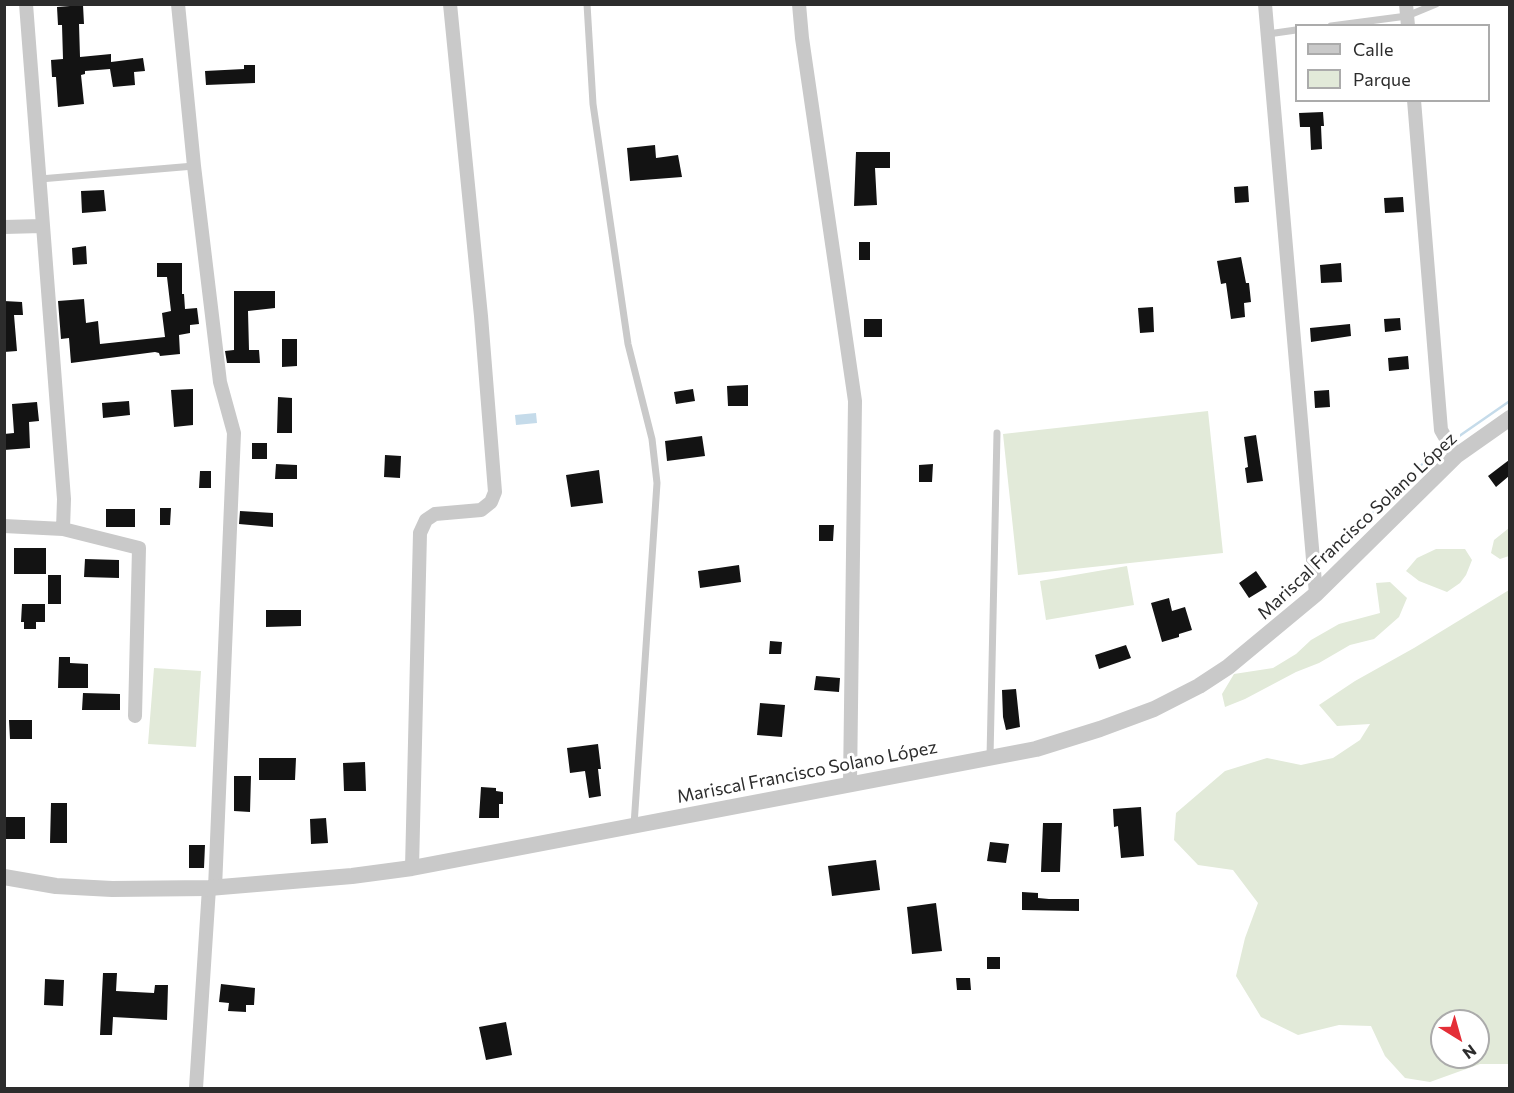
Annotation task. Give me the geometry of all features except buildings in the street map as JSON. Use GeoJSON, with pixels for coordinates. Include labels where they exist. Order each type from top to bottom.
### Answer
{"type":"FeatureCollection","features":[{"type":"Feature","properties":{"kind":"street"},"geometry":{"type":"LineString","coordinates":[[26,4],[64,500],[63,529]]}},
{"type":"Feature","properties":{"kind":"street"},"geometry":{"type":"LineString","coordinates":[[178,4],[220,382],[234,434],[212,888],[196,1089]]}},
{"type":"Feature","properties":{"kind":"street"},"geometry":{"type":"LineString","coordinates":[[412,868],[420,533],[426,520],[435,514],[481,510],[491,502],[495,492],[481,316],[450,4]]}},
{"type":"Feature","properties":{"kind":"street"},"geometry":{"type":"LineString","coordinates":[[800,4],[803,50],[855,401],[850,783]]}},
{"type":"Feature","properties":{"kind":"street"},"geometry":{"type":"LineString","coordinates":[[1265,4],[1316,594]]}},
{"type":"Feature","properties":{"kind":"street"},"geometry":{"type":"LineString","coordinates":[[1414,102],[1441,430],[1456,456]]}},
{"type":"Feature","properties":{"kind":"street"},"geometry":{"type":"LineString","coordinates":[[4,227],[42,226]]}},
{"type":"Feature","properties":{"kind":"street","name":"Mariscal Francisco Solano López"},"geometry":{"type":"LineString","coordinates":[[4,877],[56,886],[112,890],[212,888],[352,876],[412,868],[1036,749],[1154,709],[1199,686],[1228,667],[1316,594],[1456,456],[1509,418]]}},
{"type":"Feature","properties":{"kind":"street"},"geometry":{"type":"LineString","coordinates":[[4,526],[63,529],[139,548],[135,716]]}},
{"type":"Feature","properties":{"kind":"lane"},"geometry":{"type":"LineString","coordinates":[[587,4],[593,104],[623,310],[628,344],[652,439],[657,483],[634,825]]}},
{"type":"Feature","properties":{"kind":"lane"},"geometry":{"type":"LineString","coordinates":[[1345,24],[1407,15],[1436,4]]}},
{"type":"Feature","properties":{"kind":"lane"},"geometry":{"type":"LineString","coordinates":[[1268,34],[1295,30]]}},
{"type":"Feature","properties":{"kind":"lane"},"geometry":{"type":"LineString","coordinates":[[40,179],[195,166]]}},
{"type":"Feature","properties":{"kind":"lane"},"geometry":{"type":"LineString","coordinates":[[990,757],[997,433]]}},
{"type":"Feature","properties":{"kind":"green space"},"geometry":{"type":"Polygon","coordinates":[[[1208,411],[1223,553],[1018,575],[1003,434],[1208,411]]]}},
{"type":"Feature","properties":{"kind":"green space"},"geometry":{"type":"Polygon","coordinates":[[[1509,528],[1509,556],[1500,559],[1491,553],[1494,540],[1509,528]]]}},
{"type":"Feature","properties":{"kind":"green space"},"geometry":{"type":"Polygon","coordinates":[[[1436,549],[1465,549],[1472,560],[1460,583],[1447,592],[1419,581],[1406,571],[1417,558],[1436,549]]]}},
{"type":"Feature","properties":{"kind":"green space"},"geometry":{"type":"Polygon","coordinates":[[[1127,566],[1134,605],[1046,620],[1040,581],[1127,566]]]}},
{"type":"Feature","properties":{"kind":"green space"},"geometry":{"type":"Polygon","coordinates":[[[1390,582],[1407,598],[1399,617],[1374,639],[1350,645],[1319,663],[1225,707],[1222,694],[1234,674],[1273,668],[1296,654],[1311,640],[1339,624],[1380,613],[1376,583],[1390,582]]]}},
{"type":"Feature","properties":{"kind":"green space"},"geometry":{"type":"Polygon","coordinates":[[[1509,590],[1509,1064],[1490,1064],[1490,1009],[1430,1009],[1430,1069],[1466,1069],[1430,1082],[1405,1078],[1385,1056],[1371,1026],[1339,1025],[1298,1035],[1261,1017],[1236,976],[1245,938],[1258,903],[1233,870],[1198,865],[1174,840],[1176,813],[1225,771],[1267,758],[1301,765],[1333,758],[1360,740],[1370,724],[1337,726],[1319,705],[1355,681],[1509,590]]]}},
{"type":"Feature","properties":{"kind":"green space"},"geometry":{"type":"Polygon","coordinates":[[[154,668],[201,671],[196,747],[148,744],[154,668]]]}},
{"type":"Feature","properties":{"kind":"water"},"geometry":{"type":"Polygon","coordinates":[[[1509,400],[1509,403],[1460,437],[1460,434],[1509,400]]]}},
{"type":"Feature","properties":{"kind":"water"},"geometry":{"type":"Polygon","coordinates":[[[536,413],[537,423],[516,425],[515,415],[536,413]]]}},
{"type":"Feature","properties":{"kind":"water"},"geometry":{"type":"Polygon","coordinates":[[[1428,457],[1429,459],[1323,563],[1322,561],[1428,457]]]}}]}
